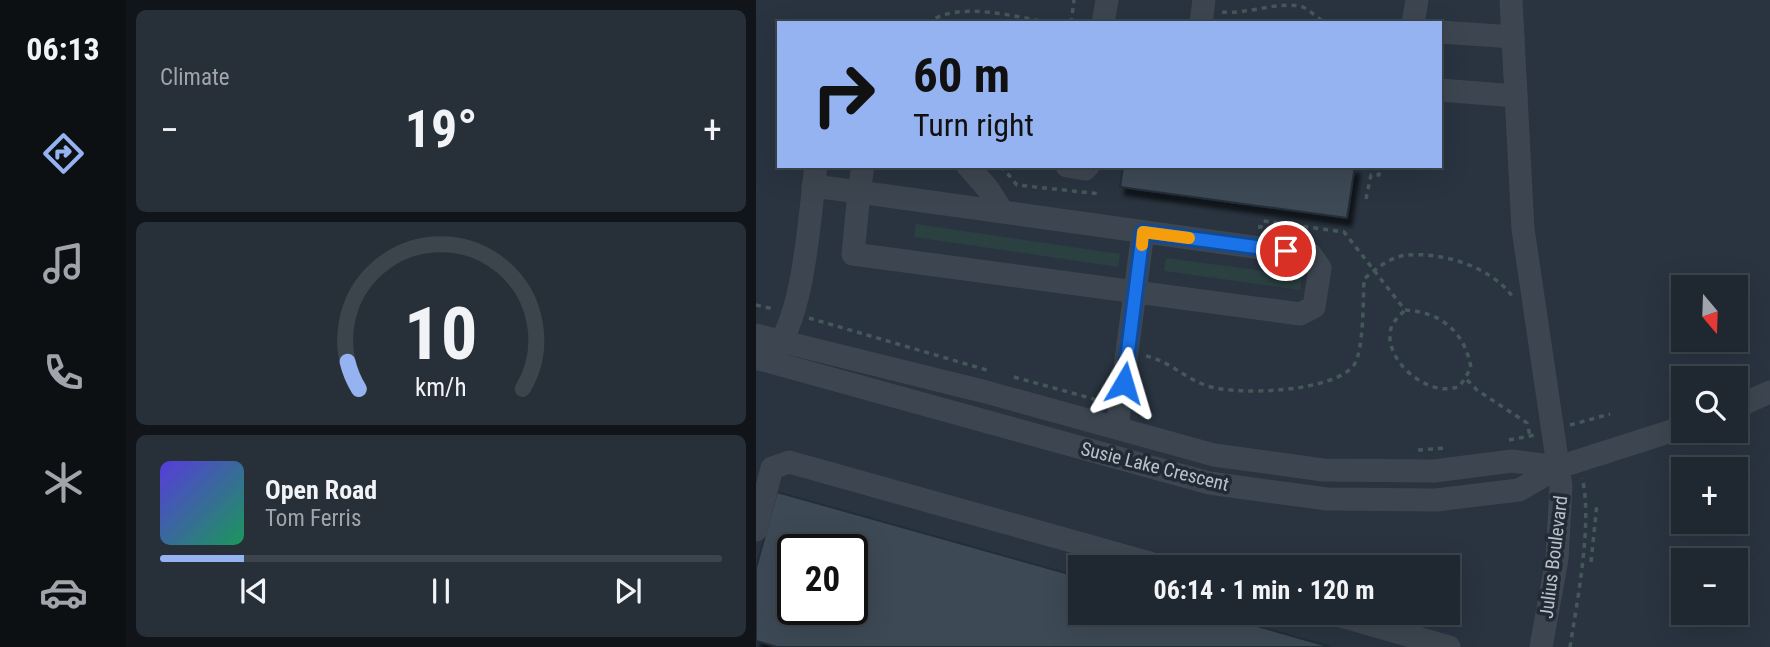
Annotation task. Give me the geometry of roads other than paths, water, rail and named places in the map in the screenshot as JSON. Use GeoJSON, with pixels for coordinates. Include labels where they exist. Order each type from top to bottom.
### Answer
{"type":"FeatureCollection","features":[{"type":"Feature","properties":{"kind":"street"},"geometry":{"type":"LineString","coordinates":[[1103,21],[1107,0]]}},
{"type":"Feature","properties":{"kind":"street"},"geometry":{"type":"LineString","coordinates":[[1413,21],[1417,0]]}},
{"type":"Feature","properties":{"kind":"street","name":"Julius Boulevard"},"geometry":{"type":"LineString","coordinates":[[1511,0],[1523,229],[1559,467],[1559,537],[1541,647]]}},
{"type":"Feature","properties":{"kind":"street"},"geometry":{"type":"LineString","coordinates":[[1202,21],[1213,6]]}},
{"type":"Feature","properties":{"kind":"street"},"geometry":{"type":"LineString","coordinates":[[1442,32],[1513,37]]}},
{"type":"Feature","properties":{"kind":"street"},"geometry":{"type":"LineString","coordinates":[[1442,90],[1516,96]]}},
{"type":"Feature","properties":{"kind":"street"},"geometry":{"type":"LineString","coordinates":[[759,364],[782,343],[794,313],[815,176],[859,192],[1311,255],[1320,268],[1314,307],[1300,314],[853,254],[859,192],[863,168]]}},
{"type":"Feature","properties":{"kind":"street"},"geometry":{"type":"LineString","coordinates":[[970,168],[988,188],[1002,211]]}},
{"type":"Feature","properties":{"kind":"street"},"geometry":{"type":"LineString","coordinates":[[1119,417],[1143,232]]}},
{"type":"Feature","properties":{"kind":"street","name":"Susie Lake Crescent"},"geometry":{"type":"LineString","coordinates":[[756,335],[986,392],[1119,417],[1214,455],[1323,470],[1434,471],[1511,461],[1559,467]]}},
{"type":"Feature","properties":{"kind":"street","name":"Susie Lake Crescent"},"geometry":{"type":"LineString","coordinates":[[759,364],[1209,483],[1327,499],[1436,500],[1519,490],[1559,467],[1671,431]]}},
{"type":"Feature","properties":{"kind":"street"},"geometry":{"type":"LineString","coordinates":[[1748,402],[1770,392]]}},
{"type":"Feature","properties":{"kind":"street"},"geometry":{"type":"LineString","coordinates":[[756,530],[772,468],[789,462],[1121,555]]}},
{"type":"Feature","properties":{"kind":"street"},"geometry":{"type":"LineString","coordinates":[[1372,625],[1450,647]]}}]}
